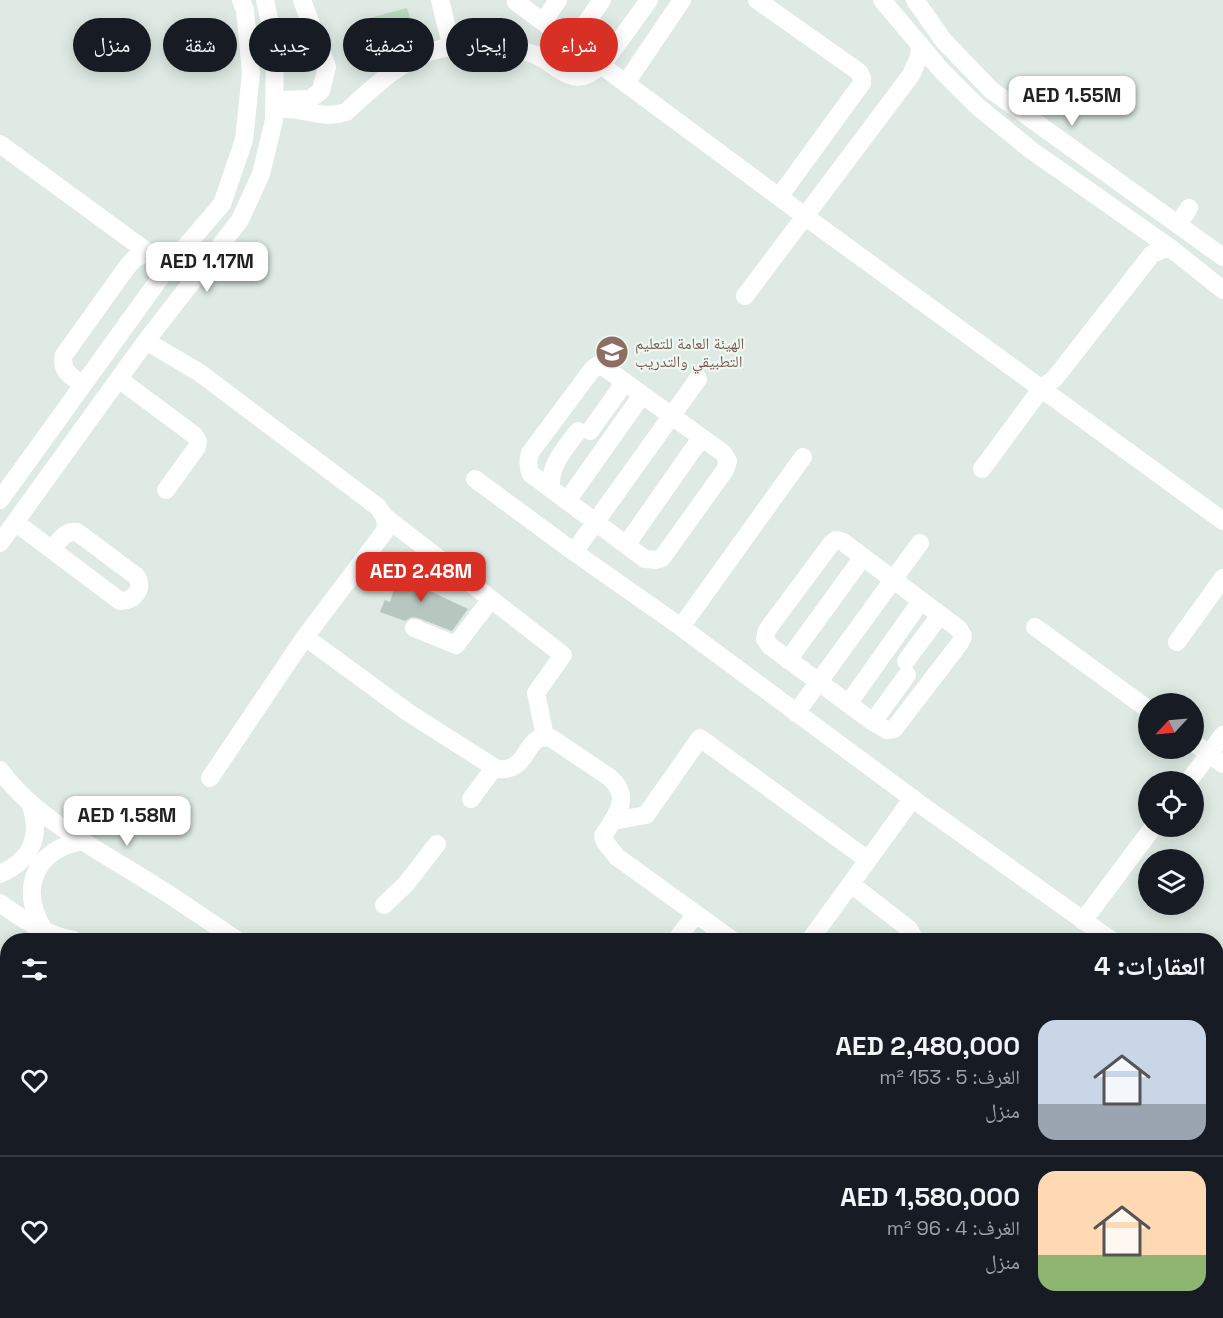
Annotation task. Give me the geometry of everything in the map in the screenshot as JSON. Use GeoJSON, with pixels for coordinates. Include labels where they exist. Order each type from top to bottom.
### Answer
{"type":"FeatureCollection","features":[{"type":"Feature","properties":{"kind":"street"},"geometry":{"type":"LineString","coordinates":[[0,500],[168,267],[222,204],[244,140],[251,74],[245,10],[241,0]]}},
{"type":"Feature","properties":{"kind":"street"},"geometry":{"type":"LineString","coordinates":[[0,543],[120,381],[146,341],[240,220],[261,174],[274,120],[275,47],[265,0]]}},
{"type":"Feature","properties":{"kind":"street"},"geometry":{"type":"LineString","coordinates":[[302,0],[327,67],[321,91],[327,105],[337,115]]}},
{"type":"Feature","properties":{"kind":"street"},"geometry":{"type":"LineString","coordinates":[[440,0],[446,24]]}},
{"type":"Feature","properties":{"kind":"street"},"geometry":{"type":"LineString","coordinates":[[516,0],[540,20]]}},
{"type":"Feature","properties":{"kind":"street"},"geometry":{"type":"LineString","coordinates":[[546,18],[558,0]]}},
{"type":"Feature","properties":{"kind":"street"},"geometry":{"type":"LineString","coordinates":[[589,18],[602,0]]}},
{"type":"Feature","properties":{"kind":"street"},"geometry":{"type":"LineString","coordinates":[[618,43],[650,0]]}},
{"type":"Feature","properties":{"kind":"street"},"geometry":{"type":"LineString","coordinates":[[626,83],[682,0]]}},
{"type":"Feature","properties":{"kind":"street"},"geometry":{"type":"LineString","coordinates":[[757,0],[859,72],[862,78],[862,83],[779,197]]}},
{"type":"Feature","properties":{"kind":"street"},"geometry":{"type":"LineString","coordinates":[[882,0],[941,70],[977,106],[1013,136],[1169,247],[1223,290]]}},
{"type":"Feature","properties":{"kind":"street"},"geometry":{"type":"LineString","coordinates":[[915,0],[943,40],[991,90],[1223,257]]}},
{"type":"Feature","properties":{"kind":"street"},"geometry":{"type":"LineString","coordinates":[[931,0],[943,40]]}},
{"type":"Feature","properties":{"kind":"street"},"geometry":{"type":"LineString","coordinates":[[747,298],[911,75],[919,57],[920,44]]}},
{"type":"Feature","properties":{"kind":"street"},"geometry":{"type":"LineString","coordinates":[[274,104],[324,116],[337,115],[346,112],[394,69],[432,51],[446,49]]}},
{"type":"Feature","properties":{"kind":"street"},"geometry":{"type":"LineString","coordinates":[[807,218],[917,79],[928,72],[941,70]]}},
{"type":"Feature","properties":{"kind":"street"},"geometry":{"type":"LineString","coordinates":[[565,72],[572,76],[583,76],[593,72]]}},
{"type":"Feature","properties":{"kind":"street"},"geometry":{"type":"LineString","coordinates":[[611,72],[807,218],[1223,521]]}},
{"type":"Feature","properties":{"kind":"street"},"geometry":{"type":"LineString","coordinates":[[977,106],[991,90]]}},
{"type":"Feature","properties":{"kind":"street"},"geometry":{"type":"LineString","coordinates":[[274,104],[310,99],[321,91]]}},
{"type":"Feature","properties":{"kind":"street"},"geometry":{"type":"LineString","coordinates":[[1013,136],[1028,117]]}},
{"type":"Feature","properties":{"kind":"street"},"geometry":{"type":"LineString","coordinates":[[0,144],[168,267]]}},
{"type":"Feature","properties":{"kind":"street"},"geometry":{"type":"LineString","coordinates":[[1178,225],[1189,208]]}},
{"type":"Feature","properties":{"kind":"street"},"geometry":{"type":"LineString","coordinates":[[982,470],[1041,389],[1048,372],[1145,248],[1146,231]]}},
{"type":"Feature","properties":{"kind":"street"},"geometry":{"type":"LineString","coordinates":[[1041,389],[1055,378],[1152,254],[1169,247]]}},
{"type":"Feature","properties":{"kind":"street"},"geometry":{"type":"LineString","coordinates":[[83,385],[65,370],[64,355],[127,267],[135,259],[148,252]]}},
{"type":"Feature","properties":{"kind":"street"},"geometry":{"type":"LineString","coordinates":[[114,343],[114,331],[118,321],[149,278]]}},
{"type":"Feature","properties":{"kind":"street"},"geometry":{"type":"LineString","coordinates":[[146,341],[200,373],[378,507],[384,516],[563,655],[536,693],[545,736]]}},
{"type":"Feature","properties":{"kind":"street"},"geometry":{"type":"LineString","coordinates":[[596,366],[604,367],[672,416],[727,457],[728,466],[662,558],[645,559],[531,474],[527,463],[530,453],[596,366]]}},
{"type":"Feature","properties":{"kind":"street"},"geometry":{"type":"LineString","coordinates":[[574,552],[698,379]]}},
{"type":"Feature","properties":{"kind":"street"},"geometry":{"type":"LineString","coordinates":[[120,381],[194,435],[198,441],[197,447],[166,490]]}},
{"type":"Feature","properties":{"kind":"street"},"geometry":{"type":"LineString","coordinates":[[551,489],[550,479],[553,466],[625,382]]}},
{"type":"Feature","properties":{"kind":"street"},"geometry":{"type":"LineString","coordinates":[[567,501],[642,395]]}},
{"type":"Feature","properties":{"kind":"street"},"geometry":{"type":"LineString","coordinates":[[626,545],[701,438]]}},
{"type":"Feature","properties":{"kind":"street"},"geometry":{"type":"LineString","coordinates":[[681,627],[803,456]]}},
{"type":"Feature","properties":{"kind":"street"},"geometry":{"type":"LineString","coordinates":[[0,481],[23,468]]}},
{"type":"Feature","properties":{"kind":"street"},"geometry":{"type":"LineString","coordinates":[[475,479],[1101,933]]}},
{"type":"Feature","properties":{"kind":"street"},"geometry":{"type":"LineString","coordinates":[[210,778],[305,637],[385,531],[384,516]]}},
{"type":"Feature","properties":{"kind":"street"},"geometry":{"type":"LineString","coordinates":[[15,522],[52,550],[120,601],[126,602],[132,599],[140,586],[140,581],[136,576],[77,532],[70,531],[65,534],[52,550]]}},
{"type":"Feature","properties":{"kind":"street"},"geometry":{"type":"LineString","coordinates":[[840,540],[893,580],[962,632],[963,636],[960,644],[897,728],[887,730],[788,660],[767,643],[765,634],[833,541],[840,540]]}},
{"type":"Feature","properties":{"kind":"street"},"geometry":{"type":"LineString","coordinates":[[796,713],[920,543]]}},
{"type":"Feature","properties":{"kind":"street"},"geometry":{"type":"LineString","coordinates":[[788,660],[863,557]]}},
{"type":"Feature","properties":{"kind":"street"},"geometry":{"type":"LineString","coordinates":[[1177,642],[1223,578]]}},
{"type":"Feature","properties":{"kind":"street"},"geometry":{"type":"LineString","coordinates":[[414,628],[456,645],[491,599]]}},
{"type":"Feature","properties":{"kind":"street"},"geometry":{"type":"LineString","coordinates":[[848,704],[921,601]]}},
{"type":"Feature","properties":{"kind":"street"},"geometry":{"type":"LineString","coordinates":[[873,722],[940,615]]}},
{"type":"Feature","properties":{"kind":"street"},"geometry":{"type":"LineString","coordinates":[[1035,627],[1138,702]]}},
{"type":"Feature","properties":{"kind":"street"},"geometry":{"type":"LineString","coordinates":[[305,637],[409,713],[494,768],[507,771],[513,769],[534,742],[545,736]]}},
{"type":"Feature","properties":{"kind":"street"},"geometry":{"type":"LineString","coordinates":[[1196,771],[1223,735]]}},
{"type":"Feature","properties":{"kind":"street"},"geometry":{"type":"LineString","coordinates":[[545,736],[615,783],[620,791],[621,806],[603,836],[609,849],[722,933]]}},
{"type":"Feature","properties":{"kind":"street"},"geometry":{"type":"LineString","coordinates":[[613,821],[646,815],[700,738],[868,860]]}},
{"type":"Feature","properties":{"kind":"street"},"geometry":{"type":"LineString","coordinates":[[471,799],[494,768]]}},
{"type":"Feature","properties":{"kind":"street"},"geometry":{"type":"LineString","coordinates":[[0,770],[10,784],[30,803],[83,841],[151,882],[227,933]]}},
{"type":"Feature","properties":{"kind":"street"},"geometry":{"type":"LineString","coordinates":[[815,933],[913,798]]}},
{"type":"Feature","properties":{"kind":"street"},"geometry":{"type":"LineString","coordinates":[[0,874],[14,868],[32,846],[36,832],[35,817],[30,803]]}},
{"type":"Feature","properties":{"kind":"street"},"geometry":{"type":"LineString","coordinates":[[1083,921],[1146,837]]}},
{"type":"Feature","properties":{"kind":"street"},"geometry":{"type":"LineString","coordinates":[[44,930],[36,919],[32,906],[33,879],[43,862],[57,848],[83,841]]}},
{"type":"Feature","properties":{"kind":"street"},"geometry":{"type":"LineString","coordinates":[[384,904],[406,884],[437,844]]}},
{"type":"Feature","properties":{"kind":"street"},"geometry":{"type":"LineString","coordinates":[[851,884],[911,933]]}},
{"type":"Feature","properties":{"kind":"street"},"geometry":{"type":"LineString","coordinates":[[0,903],[21,919],[53,933]]}},
{"type":"Feature","properties":{"kind":"street"},"geometry":{"type":"LineString","coordinates":[[681,933],[696,914]]}},
{"type":"Feature","properties":{"kind":"green space"},"geometry":{"type":"Polygon","coordinates":[[[407,8],[410,18],[370,18],[407,8]]]}},
{"type":"Feature","properties":{"kind":"building"},"geometry":{"type":"Polygon","coordinates":[[[398,569],[432,583],[428,590],[468,609],[452,631],[418,618],[412,617],[405,621],[380,612],[385,600],[390,602],[397,579],[393,578],[398,569]]]}},
{"type":"Feature","properties":{"kind":"place","name":"الهيئة العامة للتعليم التطبيقي والتدريب"},"geometry":{"type":"Point","coordinates":[612,352]}}]}
